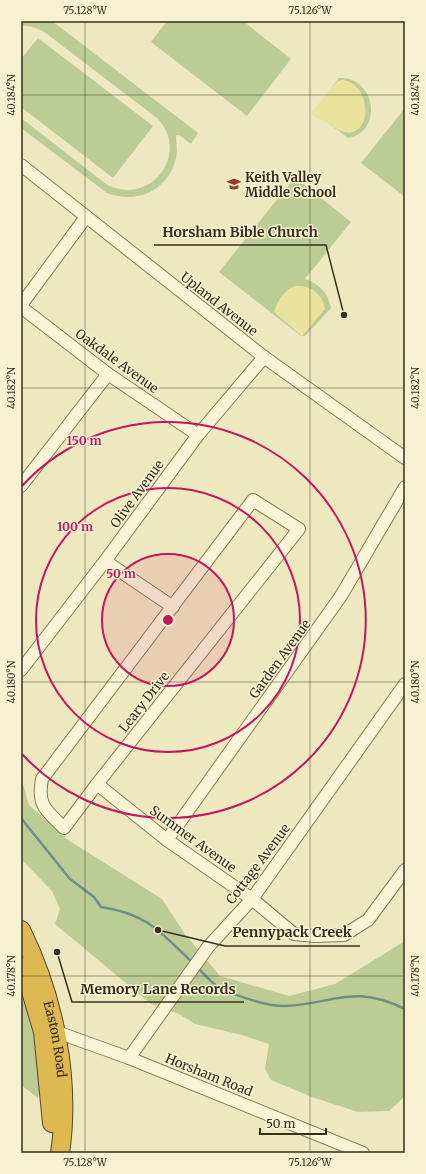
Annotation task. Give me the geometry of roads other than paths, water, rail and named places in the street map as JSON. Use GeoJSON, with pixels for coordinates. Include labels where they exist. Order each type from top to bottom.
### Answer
{"type":"FeatureCollection","features":[{"type":"Feature","properties":{"kind":"highway","name":"Easton Road"},"geometry":{"type":"LineString","coordinates":[[21,930],[44,985],[50,1032],[63,1104],[64,1132],[60,1153]]}},
{"type":"Feature","properties":{"kind":"highway","name":"Easton Road"},"geometry":{"type":"LineString","coordinates":[[21,966],[50,1032],[52,1132],[57,1153]]}},
{"type":"Feature","properties":{"kind":"street","name":"Upland Avenue"},"geometry":{"type":"LineString","coordinates":[[21,165],[264,357],[405,458]]}},
{"type":"Feature","properties":{"kind":"street"},"geometry":{"type":"LineString","coordinates":[[21,306],[86,217]]}},
{"type":"Feature","properties":{"kind":"street","name":"Oakdale Avenue"},"geometry":{"type":"LineString","coordinates":[[21,306],[108,374],[198,435]]}},
{"type":"Feature","properties":{"kind":"street","name":"Olive Avenue"},"geometry":{"type":"LineString","coordinates":[[21,670],[106,561],[198,435],[264,357]]}},
{"type":"Feature","properties":{"kind":"street"},"geometry":{"type":"LineString","coordinates":[[21,486],[108,374]]}},
{"type":"Feature","properties":{"kind":"street","name":"Garden Avenue"},"geometry":{"type":"LineString","coordinates":[[167,840],[342,596],[405,487]]}},
{"type":"Feature","properties":{"kind":"street","name":"Leary Drive"},"geometry":{"type":"LineString","coordinates":[[253,500],[299,528],[97,784],[64,828],[44,809],[39,794],[42,779],[173,608],[253,500]]}},
{"type":"Feature","properties":{"kind":"street"},"geometry":{"type":"LineString","coordinates":[[106,561],[173,608]]}},
{"type":"Feature","properties":{"kind":"street","name":"Cottage Avenue"},"geometry":{"type":"LineString","coordinates":[[129,1058],[208,947],[252,899],[405,684]]}},
{"type":"Feature","properties":{"kind":"street","name":"Summer Avenue"},"geometry":{"type":"LineString","coordinates":[[97,784],[167,840],[252,899],[294,934],[315,936],[344,935],[368,920],[405,870]]}},
{"type":"Feature","properties":{"kind":"street","name":"Horsham Road"},"geometry":{"type":"LineString","coordinates":[[50,1032],[129,1058],[363,1153]]}},
{"type":"Feature","properties":{"kind":"waterway"},"geometry":{"type":"LineString","coordinates":[[21,818],[70,879],[94,897],[101,907],[131,914],[152,926],[193,963]]}},
{"type":"Feature","properties":{"kind":"waterway"},"geometry":{"type":"LineString","coordinates":[[198,968],[218,987],[242,997],[270,1005],[286,1006],[358,996],[387,1002],[405,1009]]}},
{"type":"Feature","properties":{"kind":"place","name":"Keith Valley Middle School"},"geometry":{"type":"Point","coordinates":[234,184]}},
{"type":"Feature","properties":{"kind":"place","name":"Horsham Bible Church"},"geometry":{"type":"Point","coordinates":[344,315]}},
{"type":"Feature","properties":{"kind":"place","name":"Pennypack Creek"},"geometry":{"type":"Point","coordinates":[158,930]}},
{"type":"Feature","properties":{"kind":"place","name":"Memory Lane Records"},"geometry":{"type":"Point","coordinates":[57,952]}}]}
